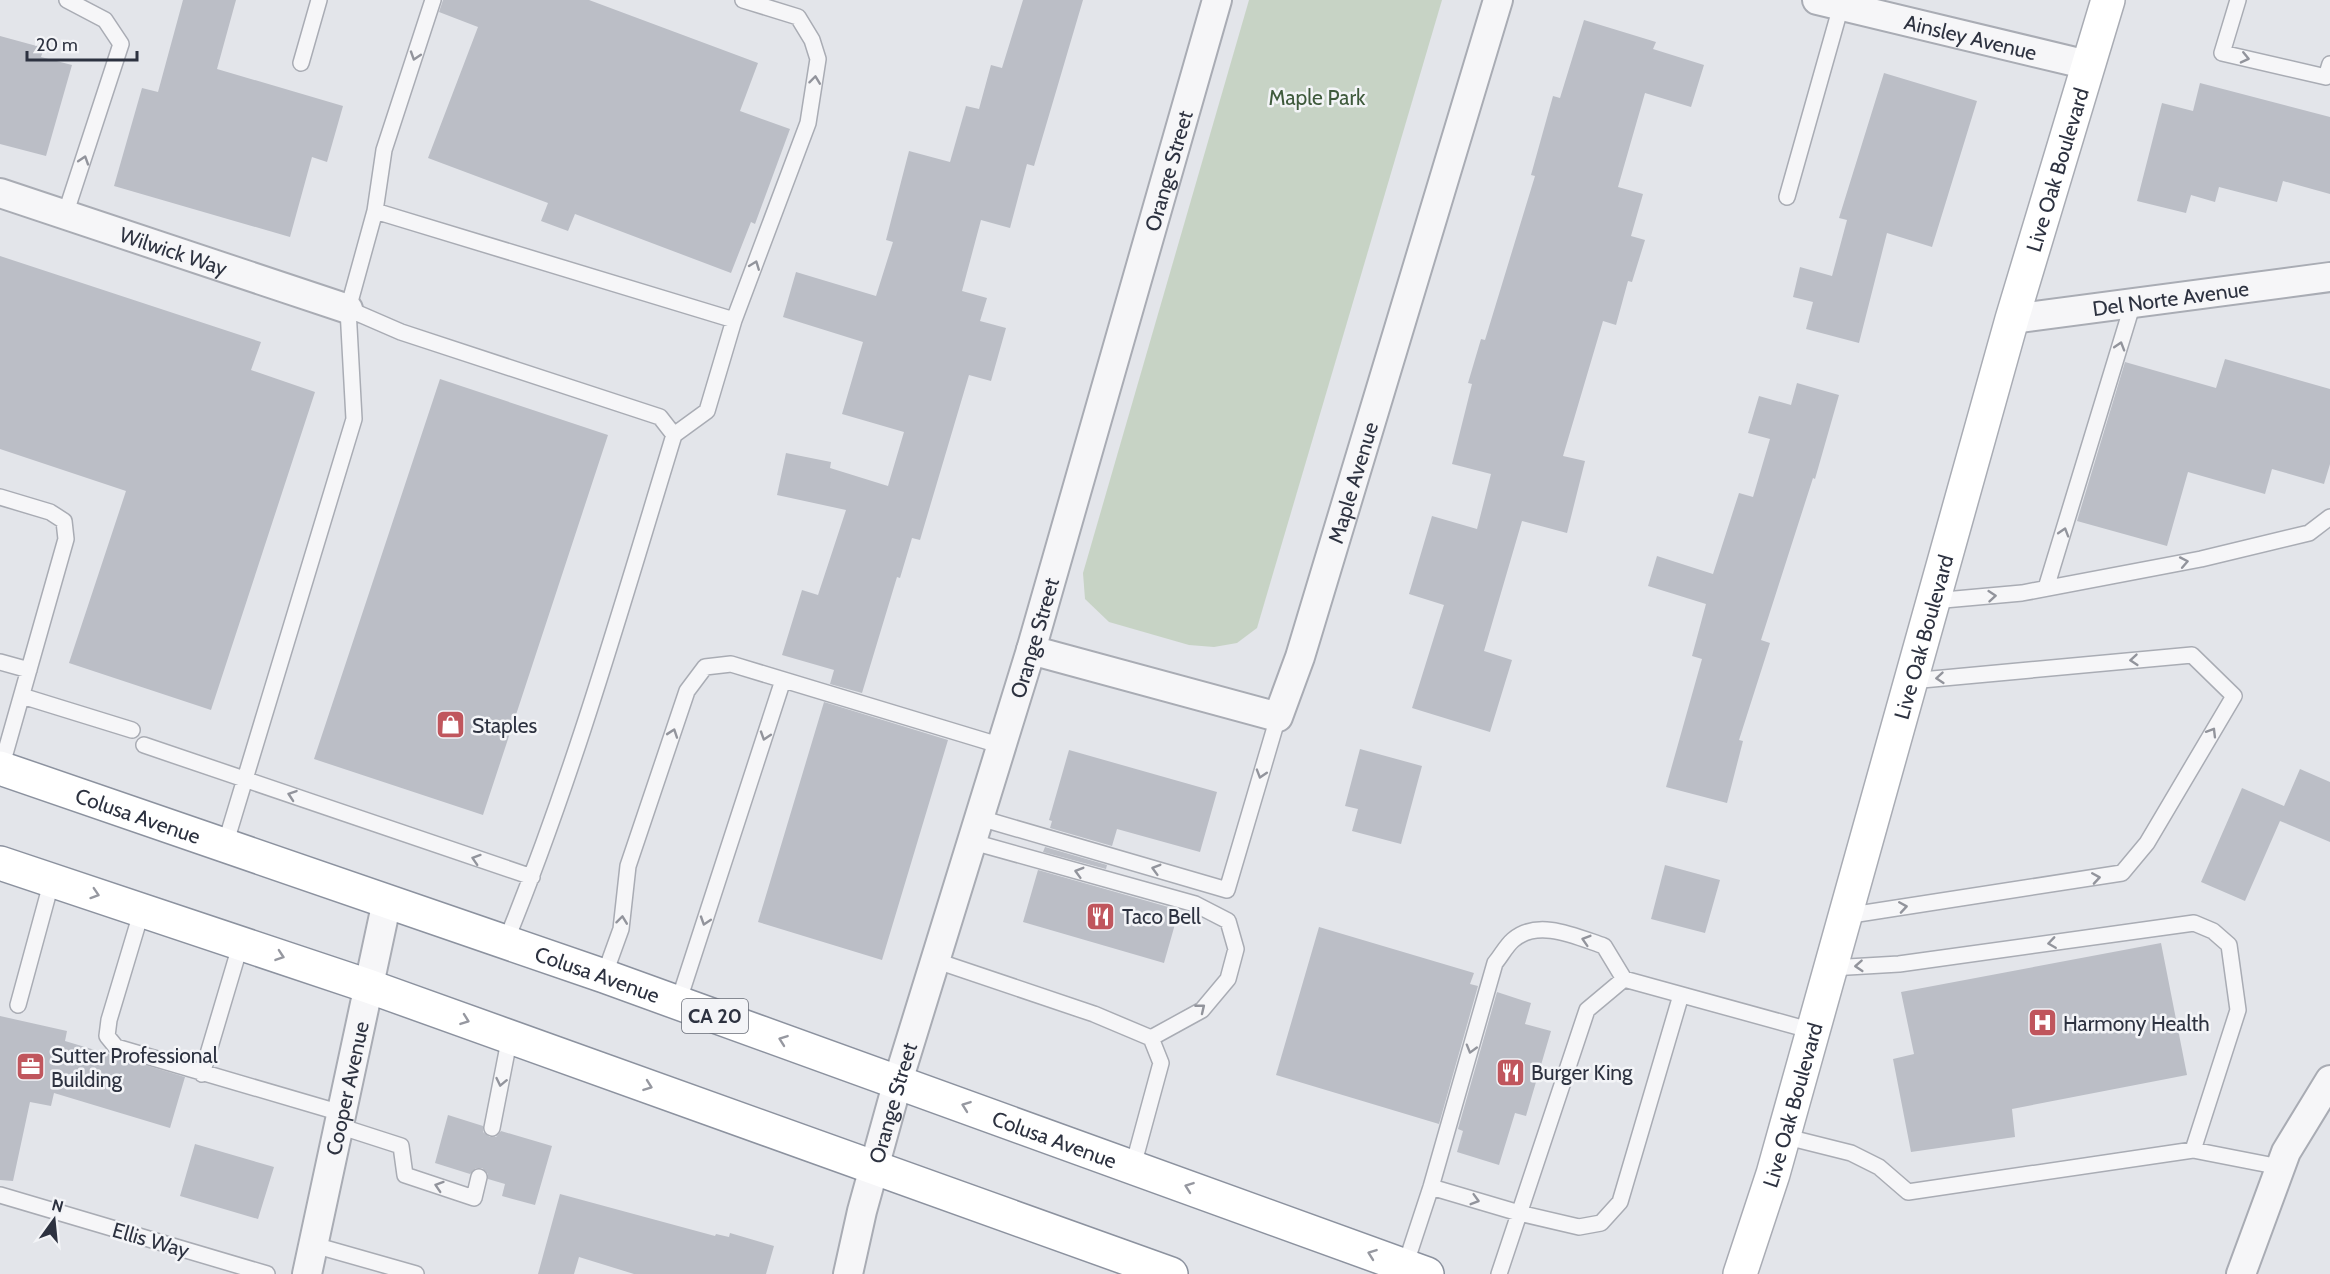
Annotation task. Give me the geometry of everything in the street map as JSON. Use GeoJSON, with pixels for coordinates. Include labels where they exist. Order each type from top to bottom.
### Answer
{"type":"FeatureCollection","features":[{"type":"Feature","properties":{"kind":"main road","name":"Live Oak Boulevard"},"geometry":{"type":"LineString","coordinates":[[1740,1274],[1783,1136],[1831,968],[2012,319],[2108,0]]}},
{"type":"Feature","properties":{"kind":"main road","name":"Colusa Avenue"},"geometry":{"type":"LineString","coordinates":[[1,768],[506,941],[1416,1270]]}},
{"type":"Feature","properties":{"kind":"main road"},"geometry":{"type":"LineString","coordinates":[[0,863],[368,986],[1171,1274]]}},
{"type":"Feature","properties":{"kind":"street","name":"Orange Street"},"geometry":{"type":"LineString","coordinates":[[849,1274],[874,1167],[898,1081],[937,961],[1031,650],[1216,0]]}},
{"type":"Feature","properties":{"kind":"street","name":"Maple Avenue"},"geometry":{"type":"LineString","coordinates":[[1278,717],[1300,657],[1498,0]]}},
{"type":"Feature","properties":{"kind":"street","name":"Ainsley Avenue"},"geometry":{"type":"LineString","coordinates":[[1829,3],[2088,65]]}},
{"type":"Feature","properties":{"kind":"street","name":"Wilwick Way"},"geometry":{"type":"LineString","coordinates":[[0,193],[348,309]]}},
{"type":"Feature","properties":{"kind":"street","name":"Del Norte Avenue"},"geometry":{"type":"LineString","coordinates":[[2012,319],[2330,277]]}},
{"type":"Feature","properties":{"kind":"street"},"geometry":{"type":"LineString","coordinates":[[1031,650],[1278,717]]}},
{"type":"Feature","properties":{"kind":"street","name":"Cooper Avenue"},"geometry":{"type":"LineString","coordinates":[[307,1274],[387,901]]}},
{"type":"Feature","properties":{"kind":"street"},"geometry":{"type":"LineString","coordinates":[[2241,1274],[2286,1152],[2330,1080]]}},
{"type":"Feature","properties":{"kind":"lane"},"geometry":{"type":"LineString","coordinates":[[65,215],[121,44],[105,20],[67,0]]}},
{"type":"Feature","properties":{"kind":"lane"},"geometry":{"type":"LineString","coordinates":[[301,63],[320,0]]}},
{"type":"Feature","properties":{"kind":"lane"},"geometry":{"type":"LineString","coordinates":[[225,845],[354,419],[348,309],[375,212],[384,150],[433,0]]}},
{"type":"Feature","properties":{"kind":"lane"},"geometry":{"type":"LineString","coordinates":[[506,941],[532,877],[578,746],[674,435],[707,411],[734,320],[808,123],[818,59],[812,40],[798,17],[743,0]]}},
{"type":"Feature","properties":{"kind":"lane"},"geometry":{"type":"LineString","coordinates":[[2238,0],[2222,53],[2326,76],[2330,64]]}},
{"type":"Feature","properties":{"kind":"lane"},"geometry":{"type":"LineString","coordinates":[[1787,197],[1829,3]]}},
{"type":"Feature","properties":{"kind":"lane"},"geometry":{"type":"LineString","coordinates":[[375,212],[734,320]]}},
{"type":"Feature","properties":{"kind":"lane"},"geometry":{"type":"LineString","coordinates":[[2046,588],[2133,303]]}},
{"type":"Feature","properties":{"kind":"lane"},"geometry":{"type":"LineString","coordinates":[[348,309],[401,332],[660,417],[674,435]]}},
{"type":"Feature","properties":{"kind":"lane"},"geometry":{"type":"LineString","coordinates":[[0,497],[50,512],[64,521],[66,539],[1,768]]}},
{"type":"Feature","properties":{"kind":"lane"},"geometry":{"type":"LineString","coordinates":[[1934,601],[2022,593],[2201,559],[2309,532],[2330,517]]}},
{"type":"Feature","properties":{"kind":"lane"},"geometry":{"type":"LineString","coordinates":[[1845,916],[2122,873],[2147,843],[2234,696],[2192,655],[1911,681]]}},
{"type":"Feature","properties":{"kind":"lane"},"geometry":{"type":"LineString","coordinates":[[0,662],[29,670]]}},
{"type":"Feature","properties":{"kind":"lane"},"geometry":{"type":"LineString","coordinates":[[604,976],[621,929],[628,866],[687,691],[705,667],[731,664],[1002,746]]}},
{"type":"Feature","properties":{"kind":"lane"},"geometry":{"type":"LineString","coordinates":[[678,1003],[783,680]]}},
{"type":"Feature","properties":{"kind":"lane"},"geometry":{"type":"LineString","coordinates":[[22,696],[132,730]]}},
{"type":"Feature","properties":{"kind":"lane"},"geometry":{"type":"LineString","coordinates":[[977,830],[1227,890],[1278,717]]}},
{"type":"Feature","properties":{"kind":"lane"},"geometry":{"type":"LineString","coordinates":[[144,745],[532,877]]}},
{"type":"Feature","properties":{"kind":"lane"},"geometry":{"type":"LineString","coordinates":[[977,830],[1195,904],[1228,921],[1236,949],[1228,979],[1202,1010],[1151,1038]]}},
{"type":"Feature","properties":{"kind":"lane"},"geometry":{"type":"LineString","coordinates":[[18,1005],[52,880]]}},
{"type":"Feature","properties":{"kind":"lane"},"geometry":{"type":"LineString","coordinates":[[142,910],[106,1036],[116,1047],[340,1120],[401,1146],[405,1175],[474,1198],[479,1177]]}},
{"type":"Feature","properties":{"kind":"lane"},"geometry":{"type":"LineString","coordinates":[[1831,968],[1899,964],[2193,923],[2212,931],[2229,945],[2238,1010],[2193,1150]]}},
{"type":"Feature","properties":{"kind":"lane"},"geometry":{"type":"LineString","coordinates":[[1416,1270],[1431,1187],[1496,963],[1513,940],[1532,930],[1557,931],[1604,946],[1624,979],[1813,1031]]}},
{"type":"Feature","properties":{"kind":"lane"},"geometry":{"type":"LineString","coordinates":[[202,1074],[241,943]]}},
{"type":"Feature","properties":{"kind":"lane"},"geometry":{"type":"LineString","coordinates":[[937,961],[1094,1014],[1151,1038],[1161,1063],[1133,1166]]}},
{"type":"Feature","properties":{"kind":"lane"},"geometry":{"type":"LineString","coordinates":[[1499,1274],[1587,1010],[1624,979]]}},
{"type":"Feature","properties":{"kind":"lane"},"geometry":{"type":"LineString","coordinates":[[1431,1187],[1519,1213],[1579,1227],[1601,1223],[1620,1202],[1681,995]]}},
{"type":"Feature","properties":{"kind":"lane"},"geometry":{"type":"LineString","coordinates":[[492,1128],[510,1036]]}},
{"type":"Feature","properties":{"kind":"lane"},"geometry":{"type":"LineString","coordinates":[[1783,1136],[1851,1154],[1880,1167],[1908,1192],[2193,1150],[2280,1167]]}},
{"type":"Feature","properties":{"kind":"lane","name":"Ellis Way"},"geometry":{"type":"LineString","coordinates":[[0,1195],[267,1274]]}},
{"type":"Feature","properties":{"kind":"lane"},"geometry":{"type":"LineString","coordinates":[[314,1245],[416,1274]]}},
{"type":"Feature","properties":{"kind":"green space","name":"Maple Park"},"geometry":{"type":"Polygon","coordinates":[[[1249,0],[1442,0],[1257,628],[1237,643],[1214,647],[1189,645],[1109,622],[1085,599],[1083,573],[1249,0]]]}},
{"type":"Feature","properties":{"kind":"building"},"geometry":{"type":"Polygon","coordinates":[[[183,0],[236,0],[217,69],[343,106],[327,162],[312,157],[290,237],[114,186],[142,88],[158,92],[183,0]]]}},
{"type":"Feature","properties":{"kind":"building"},"geometry":{"type":"Polygon","coordinates":[[[443,0],[589,0],[758,63],[740,111],[790,129],[755,224],[751,222],[731,273],[575,214],[568,231],[541,221],[548,203],[428,158],[478,27],[439,12],[443,0]]]}},
{"type":"Feature","properties":{"kind":"building"},"geometry":{"type":"Polygon","coordinates":[[[1023,0],[1083,0],[1034,166],[1027,164],[1010,228],[981,220],[962,291],[987,298],[980,321],[1006,328],[991,381],[969,375],[920,540],[912,538],[900,578],[897,577],[862,693],[830,684],[834,670],[782,655],[802,590],[818,595],[846,510],[777,495],[786,453],[831,462],[830,468],[888,486],[904,432],[842,414],[863,342],[783,317],[796,272],[876,296],[893,242],[886,240],[909,151],[950,162],[966,106],[979,109],[991,65],[1002,68],[1023,0]]]}},
{"type":"Feature","properties":{"kind":"building"},"geometry":{"type":"Polygon","coordinates":[[[1584,20],[1656,42],[1653,49],[1704,65],[1691,107],[1645,93],[1618,187],[1643,194],[1631,236],[1645,240],[1632,282],[1628,281],[1616,325],[1603,321],[1563,456],[1585,461],[1567,533],[1522,521],[1484,651],[1512,660],[1490,732],[1412,708],[1444,605],[1409,594],[1432,516],[1477,529],[1491,474],[1452,464],[1472,384],[1468,383],[1481,339],[1485,340],[1535,176],[1531,175],[1553,96],[1560,98],[1584,20]]]}},
{"type":"Feature","properties":{"kind":"building"},"geometry":{"type":"Polygon","coordinates":[[[0,36],[44,48],[41,57],[72,65],[46,156],[0,144],[0,36]]]}},
{"type":"Feature","properties":{"kind":"building"},"geometry":{"type":"Polygon","coordinates":[[[1884,73],[1977,101],[1932,247],[1887,233],[1859,343],[1806,329],[1813,302],[1793,297],[1800,267],[1832,276],[1847,220],[1839,218],[1884,73]]]}},
{"type":"Feature","properties":{"kind":"building"},"geometry":{"type":"Polygon","coordinates":[[[2200,83],[2330,117],[2330,194],[2283,181],[2277,202],[2219,187],[2215,202],[2191,195],[2186,213],[2137,201],[2162,103],[2193,111],[2200,83]]]}},
{"type":"Feature","properties":{"kind":"building"},"geometry":{"type":"Polygon","coordinates":[[[0,256],[261,342],[251,370],[315,392],[211,710],[69,663],[126,491],[0,449],[0,256]]]}},
{"type":"Feature","properties":{"kind":"building"},"geometry":{"type":"Polygon","coordinates":[[[2225,359],[2330,389],[2330,464],[2324,484],[2272,469],[2265,494],[2188,472],[2167,546],[2077,521],[2125,362],[2216,388],[2225,359]]]}},
{"type":"Feature","properties":{"kind":"building"},"geometry":{"type":"Polygon","coordinates":[[[440,379],[608,435],[483,815],[314,759],[440,379]]]}},
{"type":"Feature","properties":{"kind":"building"},"geometry":{"type":"Polygon","coordinates":[[[1797,383],[1839,395],[1815,479],[1813,478],[1761,640],[1770,643],[1739,740],[1743,741],[1727,803],[1666,787],[1702,659],[1692,656],[1706,604],[1648,586],[1657,556],[1713,574],[1739,493],[1753,497],[1770,439],[1748,433],[1759,396],[1791,405],[1797,383]]]}},
{"type":"Feature","properties":{"kind":"building"},"geometry":{"type":"Polygon","coordinates":[[[824,702],[948,740],[882,960],[758,922],[824,702]]]}},
{"type":"Feature","properties":{"kind":"building"},"geometry":{"type":"Polygon","coordinates":[[[1360,749],[1422,766],[1401,844],[1352,831],[1358,809],[1345,806],[1360,749]]]}},
{"type":"Feature","properties":{"kind":"building"},"geometry":{"type":"Polygon","coordinates":[[[1069,750],[1217,792],[1200,852],[1117,829],[1112,846],[1050,828],[1052,821],[1049,820],[1069,750]]]}},
{"type":"Feature","properties":{"kind":"building"},"geometry":{"type":"Polygon","coordinates":[[[2300,769],[2330,782],[2330,842],[2280,821],[2245,901],[2201,882],[2242,788],[2284,806],[2300,769]]]}},
{"type":"Feature","properties":{"kind":"building"},"geometry":{"type":"Polygon","coordinates":[[[1045,847],[1107,865],[1106,869],[1043,852],[1045,847]]]}},
{"type":"Feature","properties":{"kind":"building"},"geometry":{"type":"Polygon","coordinates":[[[1665,865],[1720,880],[1705,933],[1651,919],[1665,865]]]}},
{"type":"Feature","properties":{"kind":"building","name":"Taco Bell"},"geometry":{"type":"Polygon","coordinates":[[[1038,870],[1179,910],[1164,963],[1023,922],[1038,870]]]}},
{"type":"Feature","properties":{"kind":"building"},"geometry":{"type":"Polygon","coordinates":[[[1319,927],[1474,973],[1470,984],[1478,986],[1439,1124],[1276,1075],[1319,927]]]}},
{"type":"Feature","properties":{"kind":"building","name":"Harmony Health"},"geometry":{"type":"Polygon","coordinates":[[[2161,943],[2187,1075],[2012,1109],[2015,1137],[1911,1152],[1893,1059],[1914,1054],[1901,992],[2161,943]]]}},
{"type":"Feature","properties":{"kind":"building","name":"Burger King"},"geometry":{"type":"Polygon","coordinates":[[[1497,992],[1531,1003],[1525,1024],[1551,1031],[1526,1116],[1515,1113],[1499,1165],[1457,1152],[1463,1131],[1458,1129],[1497,992]]]}},
{"type":"Feature","properties":{"kind":"building"},"geometry":{"type":"Polygon","coordinates":[[[0,1016],[67,1031],[65,1041],[185,1077],[170,1128],[54,1093],[51,1106],[30,1102],[13,1181],[0,1180],[0,1016]]]}},
{"type":"Feature","properties":{"kind":"building"},"geometry":{"type":"Polygon","coordinates":[[[448,1115],[483,1126],[483,1132],[490,1137],[496,1137],[501,1131],[552,1146],[535,1205],[502,1196],[505,1184],[488,1179],[488,1174],[482,1168],[476,1168],[470,1174],[435,1163],[448,1115]]]}},
{"type":"Feature","properties":{"kind":"building"},"geometry":{"type":"Polygon","coordinates":[[[195,1144],[274,1167],[258,1219],[180,1196],[195,1144]]]}},
{"type":"Feature","properties":{"kind":"building"},"geometry":{"type":"Polygon","coordinates":[[[560,1194],[715,1236],[716,1234],[729,1237],[730,1233],[774,1246],[766,1274],[634,1274],[579,1257],[574,1274],[538,1274],[560,1194]]]}},
{"type":"Feature","properties":{"kind":"place","name":"Staples"},"geometry":{"type":"Point","coordinates":[451,725]}},
{"type":"Feature","properties":{"kind":"place","name":"Taco Bell"},"geometry":{"type":"Point","coordinates":[1101,916]}},
{"type":"Feature","properties":{"kind":"place","name":"Harmony Health"},"geometry":{"type":"Point","coordinates":[2042,1023]}},
{"type":"Feature","properties":{"kind":"place","name":"Sutter Professional Building"},"geometry":{"type":"Point","coordinates":[30,1067]}},
{"type":"Feature","properties":{"kind":"place","name":"Burger King"},"geometry":{"type":"Point","coordinates":[1510,1072]}}]}
